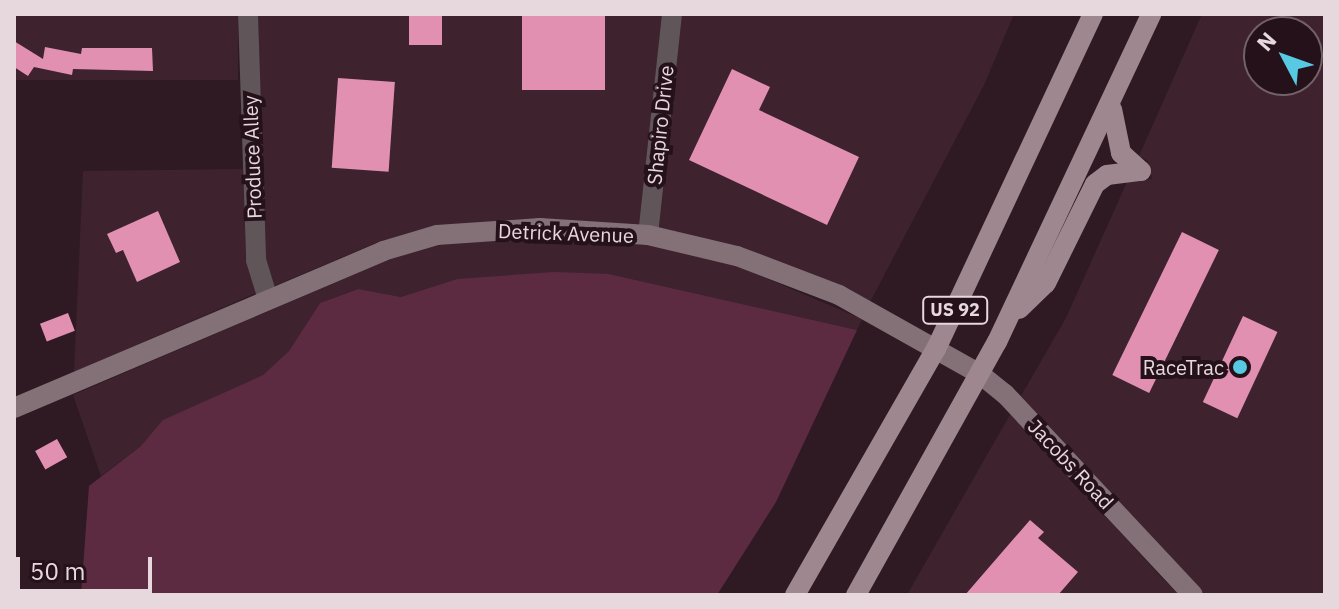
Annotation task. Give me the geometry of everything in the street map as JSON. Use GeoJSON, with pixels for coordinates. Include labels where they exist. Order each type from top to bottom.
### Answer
{"type":"FeatureCollection","features":[{"type":"Feature","properties":{"kind":"main road","name":"US 92"},"geometry":{"type":"LineString","coordinates":[[795,595],[936,349],[1093,14]]}},
{"type":"Feature","properties":{"kind":"main road","name":"US 92"},"geometry":{"type":"LineString","coordinates":[[856,595],[1008,320],[1112,105],[1151,14]]}},
{"type":"Feature","properties":{"kind":"main road"},"geometry":{"type":"LineString","coordinates":[[1008,320],[1046,283],[1095,184],[1107,175],[1141,171],[1118,145],[1112,105]]}},
{"type":"Feature","properties":{"kind":"street","name":"Produce Alley"},"geometry":{"type":"LineString","coordinates":[[248,14],[256,260],[268,299]]}},
{"type":"Feature","properties":{"kind":"street","name":"Shapiro Drive"},"geometry":{"type":"LineString","coordinates":[[648,235],[672,14]]}},
{"type":"Feature","properties":{"kind":"street","name":"Detrick Avenue"},"geometry":{"type":"LineString","coordinates":[[14,408],[383,251],[437,235],[540,228],[648,235],[737,256],[839,295],[936,349]]}},
{"type":"Feature","properties":{"kind":"street","name":"Jacobs Road"},"geometry":{"type":"LineString","coordinates":[[936,349],[980,374],[1005,394],[1193,595]]}},
{"type":"Feature","properties":{"kind":"shaded area"},"geometry":{"type":"Polygon","coordinates":[[[14,14],[238,14],[238,80],[14,80],[14,14]]]}},
{"type":"Feature","properties":{"kind":"shaded area"},"geometry":{"type":"Polygon","coordinates":[[[258,14],[662,14],[639,225],[538,218],[434,226],[378,242],[274,286],[266,259],[258,14]]]}},
{"type":"Feature","properties":{"kind":"shaded area"},"geometry":{"type":"Polygon","coordinates":[[[682,14],[1014,14],[984,85],[870,302],[659,228],[682,14]]]}},
{"type":"Feature","properties":{"kind":"shaded area"},"geometry":{"type":"Polygon","coordinates":[[[1202,14],[1325,14],[1325,595],[1206,595],[1021,396],[1066,318],[1127,182],[1152,179],[1148,161],[1139,156],[1202,14]]]}},
{"type":"Feature","properties":{"kind":"shaded area"},"geometry":{"type":"Polygon","coordinates":[[[243,169],[246,259],[256,293],[74,372],[83,171],[243,169]]]}},
{"type":"Feature","properties":{"kind":"shaded area"},"geometry":{"type":"Polygon","coordinates":[[[541,237],[648,245],[735,265],[862,319],[857,330],[609,274],[457,279],[401,297],[357,289],[320,303],[289,351],[263,375],[164,420],[141,446],[101,476],[73,395],[388,260],[440,245],[541,237]]]}},
{"type":"Feature","properties":{"kind":"shaded area"},"geometry":{"type":"Polygon","coordinates":[[[554,272],[609,274],[857,330],[776,502],[717,595],[81,595],[89,486],[141,446],[163,420],[263,375],[289,351],[320,303],[358,289],[401,297],[457,279],[554,272]]]}},
{"type":"Feature","properties":{"kind":"shaded area"},"geometry":{"type":"Polygon","coordinates":[[[1011,413],[1162,578],[1180,595],[907,595],[1011,413]]]}},
{"type":"Feature","properties":{"kind":"building"},"geometry":{"type":"Polygon","coordinates":[[[409,14],[442,14],[442,45],[409,45],[409,14]]]}},
{"type":"Feature","properties":{"kind":"building"},"geometry":{"type":"Polygon","coordinates":[[[522,14],[605,14],[605,90],[522,90],[522,14]]]}},
{"type":"Feature","properties":{"kind":"building"},"geometry":{"type":"Polygon","coordinates":[[[14,41],[43,59],[45,47],[81,54],[82,48],[152,48],[153,71],[73,69],[72,75],[34,67],[28,76],[14,67],[14,41]]]}},
{"type":"Feature","properties":{"kind":"building"},"geometry":{"type":"Polygon","coordinates":[[[732,69],[770,87],[759,110],[859,157],[827,225],[689,160],[732,69]]]}},
{"type":"Feature","properties":{"kind":"building"},"geometry":{"type":"Polygon","coordinates":[[[338,78],[395,82],[389,172],[332,168],[338,78]]]}},
{"type":"Feature","properties":{"kind":"building"},"geometry":{"type":"Polygon","coordinates":[[[158,211],[180,262],[137,282],[123,250],[116,253],[107,234],[158,211]]]}},
{"type":"Feature","properties":{"kind":"building"},"geometry":{"type":"Polygon","coordinates":[[[1182,232],[1219,250],[1149,393],[1112,375],[1182,232]]]}},
{"type":"Feature","properties":{"kind":"building"},"geometry":{"type":"Polygon","coordinates":[[[68,313],[75,331],[47,341],[40,324],[68,313]]]}},
{"type":"Feature","properties":{"kind":"building","name":"RaceTrac"},"geometry":{"type":"Polygon","coordinates":[[[1243,316],[1277,332],[1237,418],[1203,402],[1243,316]]]}},
{"type":"Feature","properties":{"kind":"building"},"geometry":{"type":"Polygon","coordinates":[[[57,439],[67,457],[45,469],[35,451],[57,439]]]}},
{"type":"Feature","properties":{"kind":"building"},"geometry":{"type":"Polygon","coordinates":[[[1030,520],[1044,532],[1038,538],[1078,572],[1058,595],[965,595],[1030,520]]]}},
{"type":"Feature","properties":{"kind":"place","name":"RaceTrac"},"geometry":{"type":"Point","coordinates":[1240,367]}}]}
